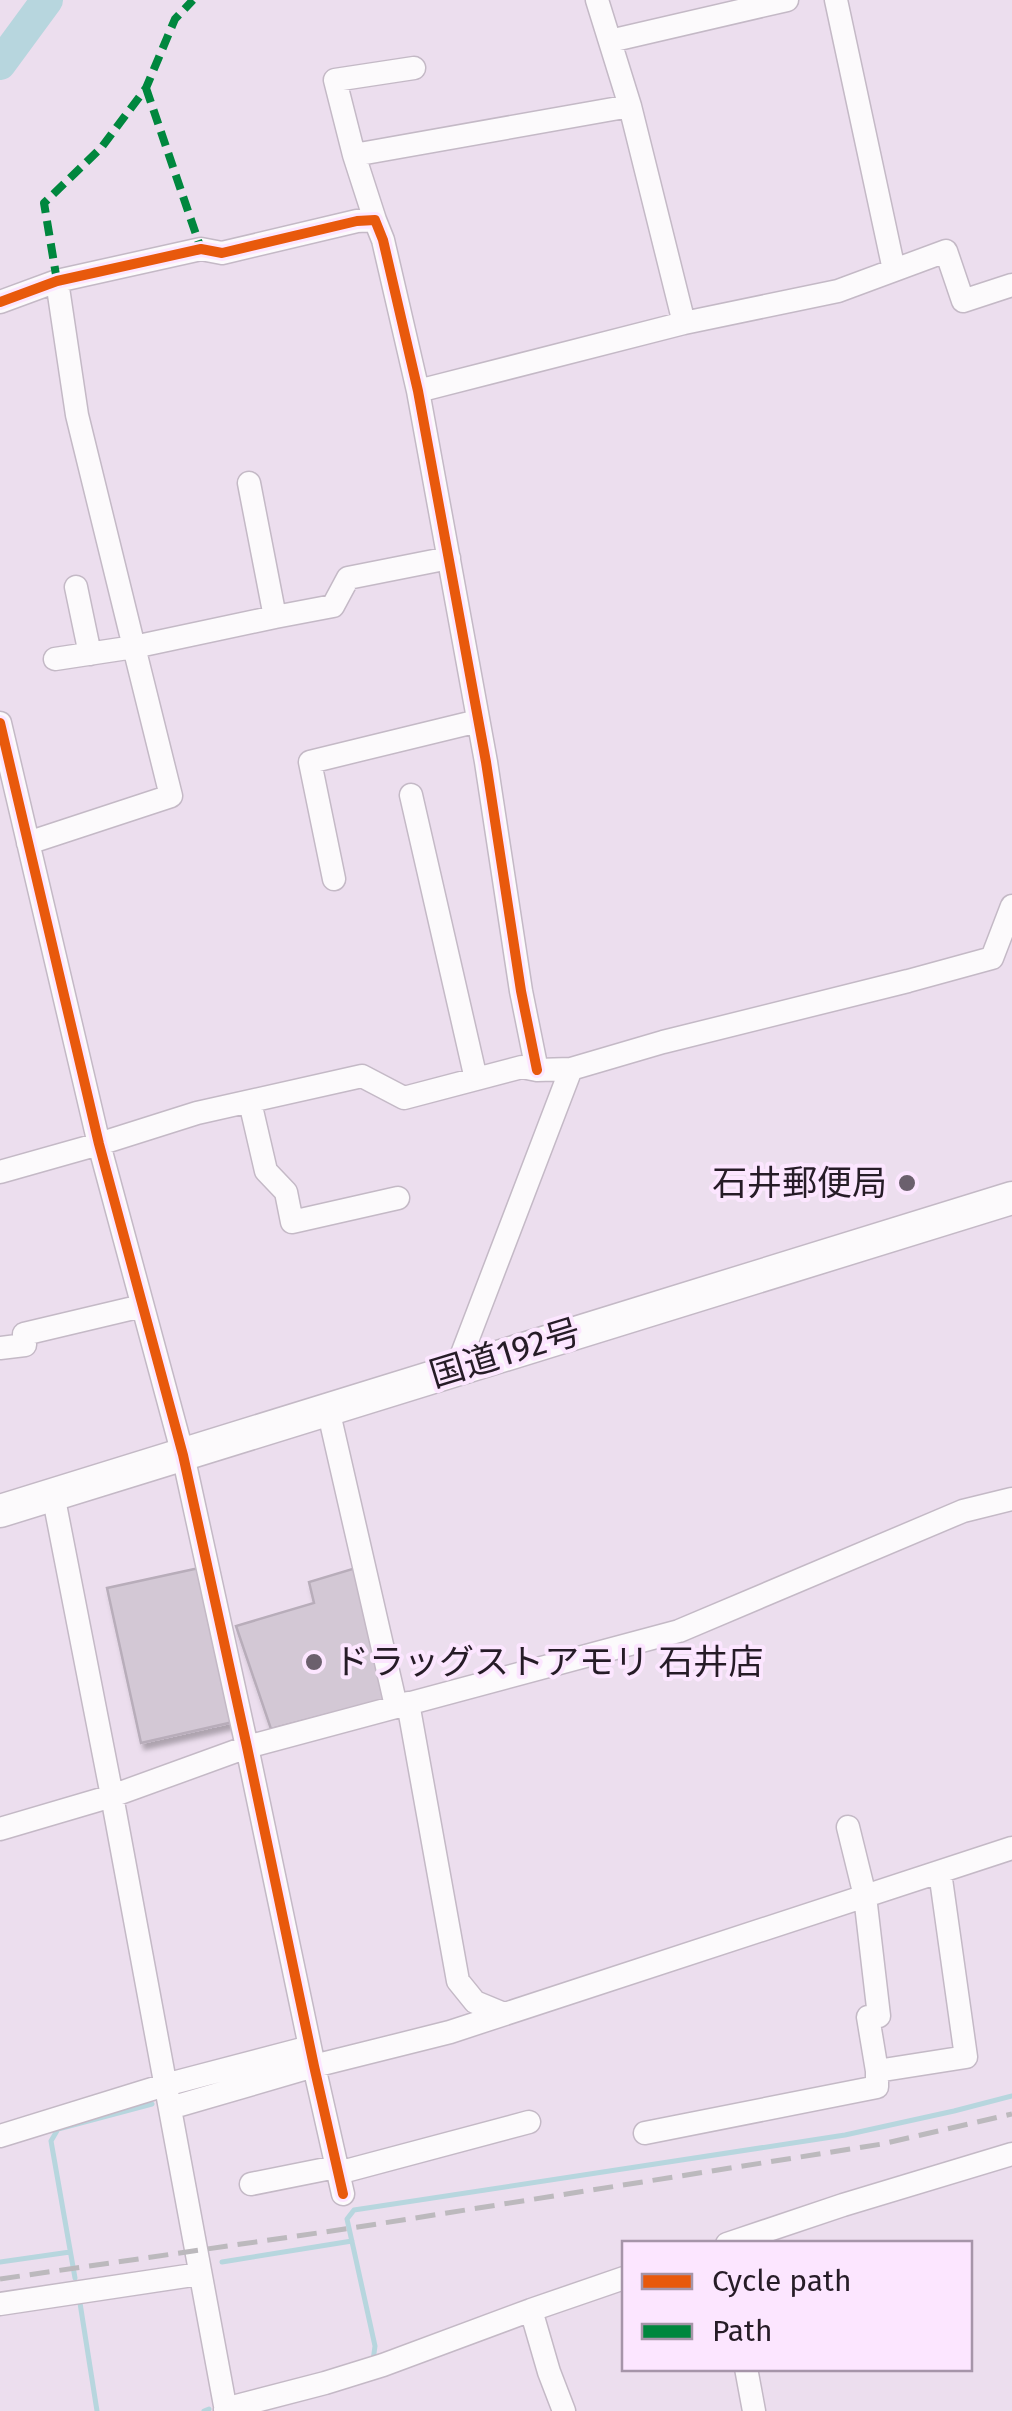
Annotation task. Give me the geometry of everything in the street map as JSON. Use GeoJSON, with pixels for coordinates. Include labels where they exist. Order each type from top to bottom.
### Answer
{"type":"FeatureCollection","features":[{"type":"Feature","properties":{"kind":"highway","name":"国道192号"},"geometry":{"type":"LineString","coordinates":[[0,1511],[1012,1198]]}},
{"type":"Feature","properties":{"kind":"street"},"geometry":{"type":"LineString","coordinates":[[597,0],[630,106],[684,323]]}},
{"type":"Feature","properties":{"kind":"street"},"geometry":{"type":"LineString","coordinates":[[610,41],[787,0]]}},
{"type":"Feature","properties":{"kind":"street"},"geometry":{"type":"LineString","coordinates":[[836,0],[894,270]]}},
{"type":"Feature","properties":{"kind":"street"},"geometry":{"type":"LineString","coordinates":[[414,68],[335,80],[354,155],[383,240],[418,391],[537,1070]]}},
{"type":"Feature","properties":{"kind":"street"},"geometry":{"type":"LineString","coordinates":[[354,155],[630,106]]}},
{"type":"Feature","properties":{"kind":"street"},"geometry":{"type":"LineString","coordinates":[[0,302],[58,281],[201,249],[222,253],[375,220]]}},
{"type":"Feature","properties":{"kind":"street"},"geometry":{"type":"LineString","coordinates":[[418,391],[684,323],[838,290],[946,251],[963,302],[1012,285]]}},
{"type":"Feature","properties":{"kind":"street"},"geometry":{"type":"LineString","coordinates":[[28,842],[171,796],[78,415],[58,281]]}},
{"type":"Feature","properties":{"kind":"street"},"geometry":{"type":"LineString","coordinates":[[249,484],[275,616]]}},
{"type":"Feature","properties":{"kind":"street"},"geometry":{"type":"LineString","coordinates":[[56,658],[134,647],[333,606],[348,578],[449,558]]}},
{"type":"Feature","properties":{"kind":"street"},"geometry":{"type":"LineString","coordinates":[[76,588],[90,654]]}},
{"type":"Feature","properties":{"kind":"street"},"geometry":{"type":"LineString","coordinates":[[334,879],[310,762],[478,721]]}},
{"type":"Feature","properties":{"kind":"street"},"geometry":{"type":"LineString","coordinates":[[0,723],[7,788],[28,842],[99,1144],[183,1455],[339,2178]]}},
{"type":"Feature","properties":{"kind":"street"},"geometry":{"type":"LineString","coordinates":[[411,795],[476,1078]]}},
{"type":"Feature","properties":{"kind":"street"},"geometry":{"type":"LineString","coordinates":[[0,1172],[197,1113],[362,1076],[404,1098],[522,1067],[572,1069],[992,958],[1009,913]]}},
{"type":"Feature","properties":{"kind":"street"},"geometry":{"type":"LineString","coordinates":[[1009,913],[1012,945]]}},
{"type":"Feature","properties":{"kind":"street"},"geometry":{"type":"LineString","coordinates":[[456,1367],[572,1069]]}},
{"type":"Feature","properties":{"kind":"street"},"geometry":{"type":"LineString","coordinates":[[250,1102],[266,1171],[286,1192],[292,1222],[398,1198]]}},
{"type":"Feature","properties":{"kind":"street"},"geometry":{"type":"LineString","coordinates":[[0,1348],[24,1345],[24,1334],[142,1306]]}},
{"type":"Feature","properties":{"kind":"street"},"geometry":{"type":"LineString","coordinates":[[328,1408],[402,1705],[458,1982],[475,2002],[504,2014]]}},
{"type":"Feature","properties":{"kind":"street"},"geometry":{"type":"LineString","coordinates":[[53,1494],[226,2410],[383,2365],[622,2279]]}},
{"type":"Feature","properties":{"kind":"street"},"geometry":{"type":"LineString","coordinates":[[0,1829],[112,1796],[247,1747],[679,1631],[963,1511],[1012,1499]]}},
{"type":"Feature","properties":{"kind":"street"},"geometry":{"type":"LineString","coordinates":[[645,2132],[877,2087],[868,2017],[879,2016],[864,1896],[848,1827]]}},
{"type":"Feature","properties":{"kind":"street"},"geometry":{"type":"LineString","coordinates":[[0,2136],[312,2057],[450,2032],[1012,1848]]}},
{"type":"Feature","properties":{"kind":"street"},"geometry":{"type":"LineString","coordinates":[[877,2071],[966,2058],[940,1872]]}},
{"type":"Feature","properties":{"kind":"street"},"geometry":{"type":"LineString","coordinates":[[252,2184],[339,2178],[529,2122]]}},
{"type":"Feature","properties":{"kind":"street"},"geometry":{"type":"LineString","coordinates":[[736,2241],[1012,2154]]}},
{"type":"Feature","properties":{"kind":"street"},"geometry":{"type":"LineString","coordinates":[[0,2304],[200,2274]]}},
{"type":"Feature","properties":{"kind":"street"},"geometry":{"type":"LineString","coordinates":[[532,2310],[564,2411]]}},
{"type":"Feature","properties":{"kind":"street"},"geometry":{"type":"LineString","coordinates":[[747,2371],[754,2411]]}},
{"type":"Feature","properties":{"kind":"building","name":"ドラッグストアモリ 石井店"},"geometry":{"type":"Polygon","coordinates":[[[359,1567],[387,1699],[271,1729],[236,1626],[314,1603],[309,1582],[359,1567]]]}},
{"type":"Feature","properties":{"kind":"building"},"geometry":{"type":"Polygon","coordinates":[[[199,1568],[233,1722],[141,1743],[107,1588],[199,1568]]]}},
{"type":"Feature","properties":{"kind":"waterway"},"geometry":{"type":"LineString","coordinates":[[0,64],[47,0]]}},
{"type":"Feature","properties":{"kind":"waterway"},"geometry":{"type":"LineString","coordinates":[[373,2361],[375,2346],[347,2219],[354,2210],[845,2135],[1012,2096]]}},
{"type":"Feature","properties":{"kind":"waterway"},"geometry":{"type":"LineString","coordinates":[[75,2278],[51,2141],[58,2129],[152,2104]]}},
{"type":"Feature","properties":{"kind":"waterway"},"geometry":{"type":"LineString","coordinates":[[222,2262],[352,2241]]}},
{"type":"Feature","properties":{"kind":"waterway"},"geometry":{"type":"LineString","coordinates":[[0,2262],[70,2252]]}},
{"type":"Feature","properties":{"kind":"waterway"},"geometry":{"type":"LineString","coordinates":[[80,2303],[97,2411]]}},
{"type":"Feature","properties":{"kind":"waterway"},"geometry":{"type":"LineString","coordinates":[[204,2411],[209,2409]]}},
{"type":"Feature","properties":{"kind":"railway"},"geometry":{"type":"LineString","coordinates":[[0,2279],[882,2144],[1012,2114]]}},
{"type":"Feature","properties":{"kind":"marked path"},"geometry":{"type":"LineString","coordinates":[[57,281],[44,203],[101,148],[146,88],[175,19],[193,0]]}},
{"type":"Feature","properties":{"kind":"marked path"},"geometry":{"type":"LineString","coordinates":[[146,88],[201,249]]}},
{"type":"Feature","properties":{"kind":"cycle path"},"geometry":{"type":"LineString","coordinates":[[0,302],[57,281],[201,249],[222,253],[375,220],[418,391],[537,1070]]}},
{"type":"Feature","properties":{"kind":"cycle path"},"geometry":{"type":"LineString","coordinates":[[0,723],[99,1144],[183,1455],[343,2194]]}},
{"type":"Feature","properties":{"kind":"place","name":"石井郵便局"},"geometry":{"type":"Point","coordinates":[907,1183]}},
{"type":"Feature","properties":{"kind":"place","name":"ドラッグストアモリ 石井店"},"geometry":{"type":"Point","coordinates":[314,1662]}}]}
